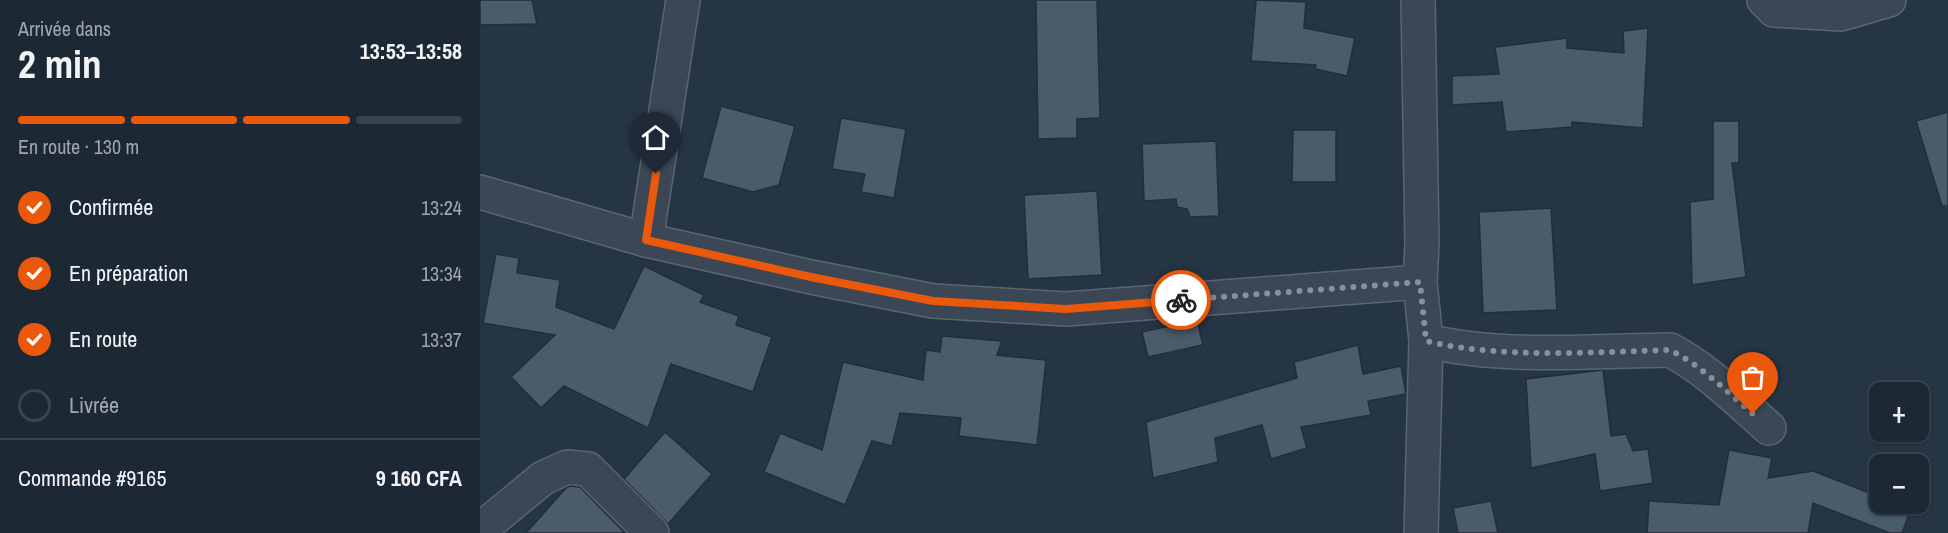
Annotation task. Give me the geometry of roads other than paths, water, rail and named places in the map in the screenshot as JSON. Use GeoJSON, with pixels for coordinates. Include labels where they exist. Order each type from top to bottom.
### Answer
{"type":"FeatureCollection","features":[{"type":"Feature","properties":{"kind":"street"},"geometry":{"type":"LineString","coordinates":[[646,240],[683,0]]}},
{"type":"Feature","properties":{"kind":"street"},"geometry":{"type":"LineString","coordinates":[[1418,0],[1422,244],[1420,282],[1426,341],[1421,533]]}},
{"type":"Feature","properties":{"kind":"street"},"geometry":{"type":"LineString","coordinates":[[1764,0],[1774,10],[1841,14],[1889,0]]}},
{"type":"Feature","properties":{"kind":"street"},"geometry":{"type":"LineString","coordinates":[[480,192],[646,240],[811,277],[933,301],[1066,309],[1420,282]]}},
{"type":"Feature","properties":{"kind":"street"},"geometry":{"type":"LineString","coordinates":[[1426,341],[1449,347],[1527,352],[1670,350],[1686,358],[1704,372],[1769,428]]}},
{"type":"Feature","properties":{"kind":"street"},"geometry":{"type":"LineString","coordinates":[[480,530],[543,478],[567,467],[588,469],[652,533]]}}]}
